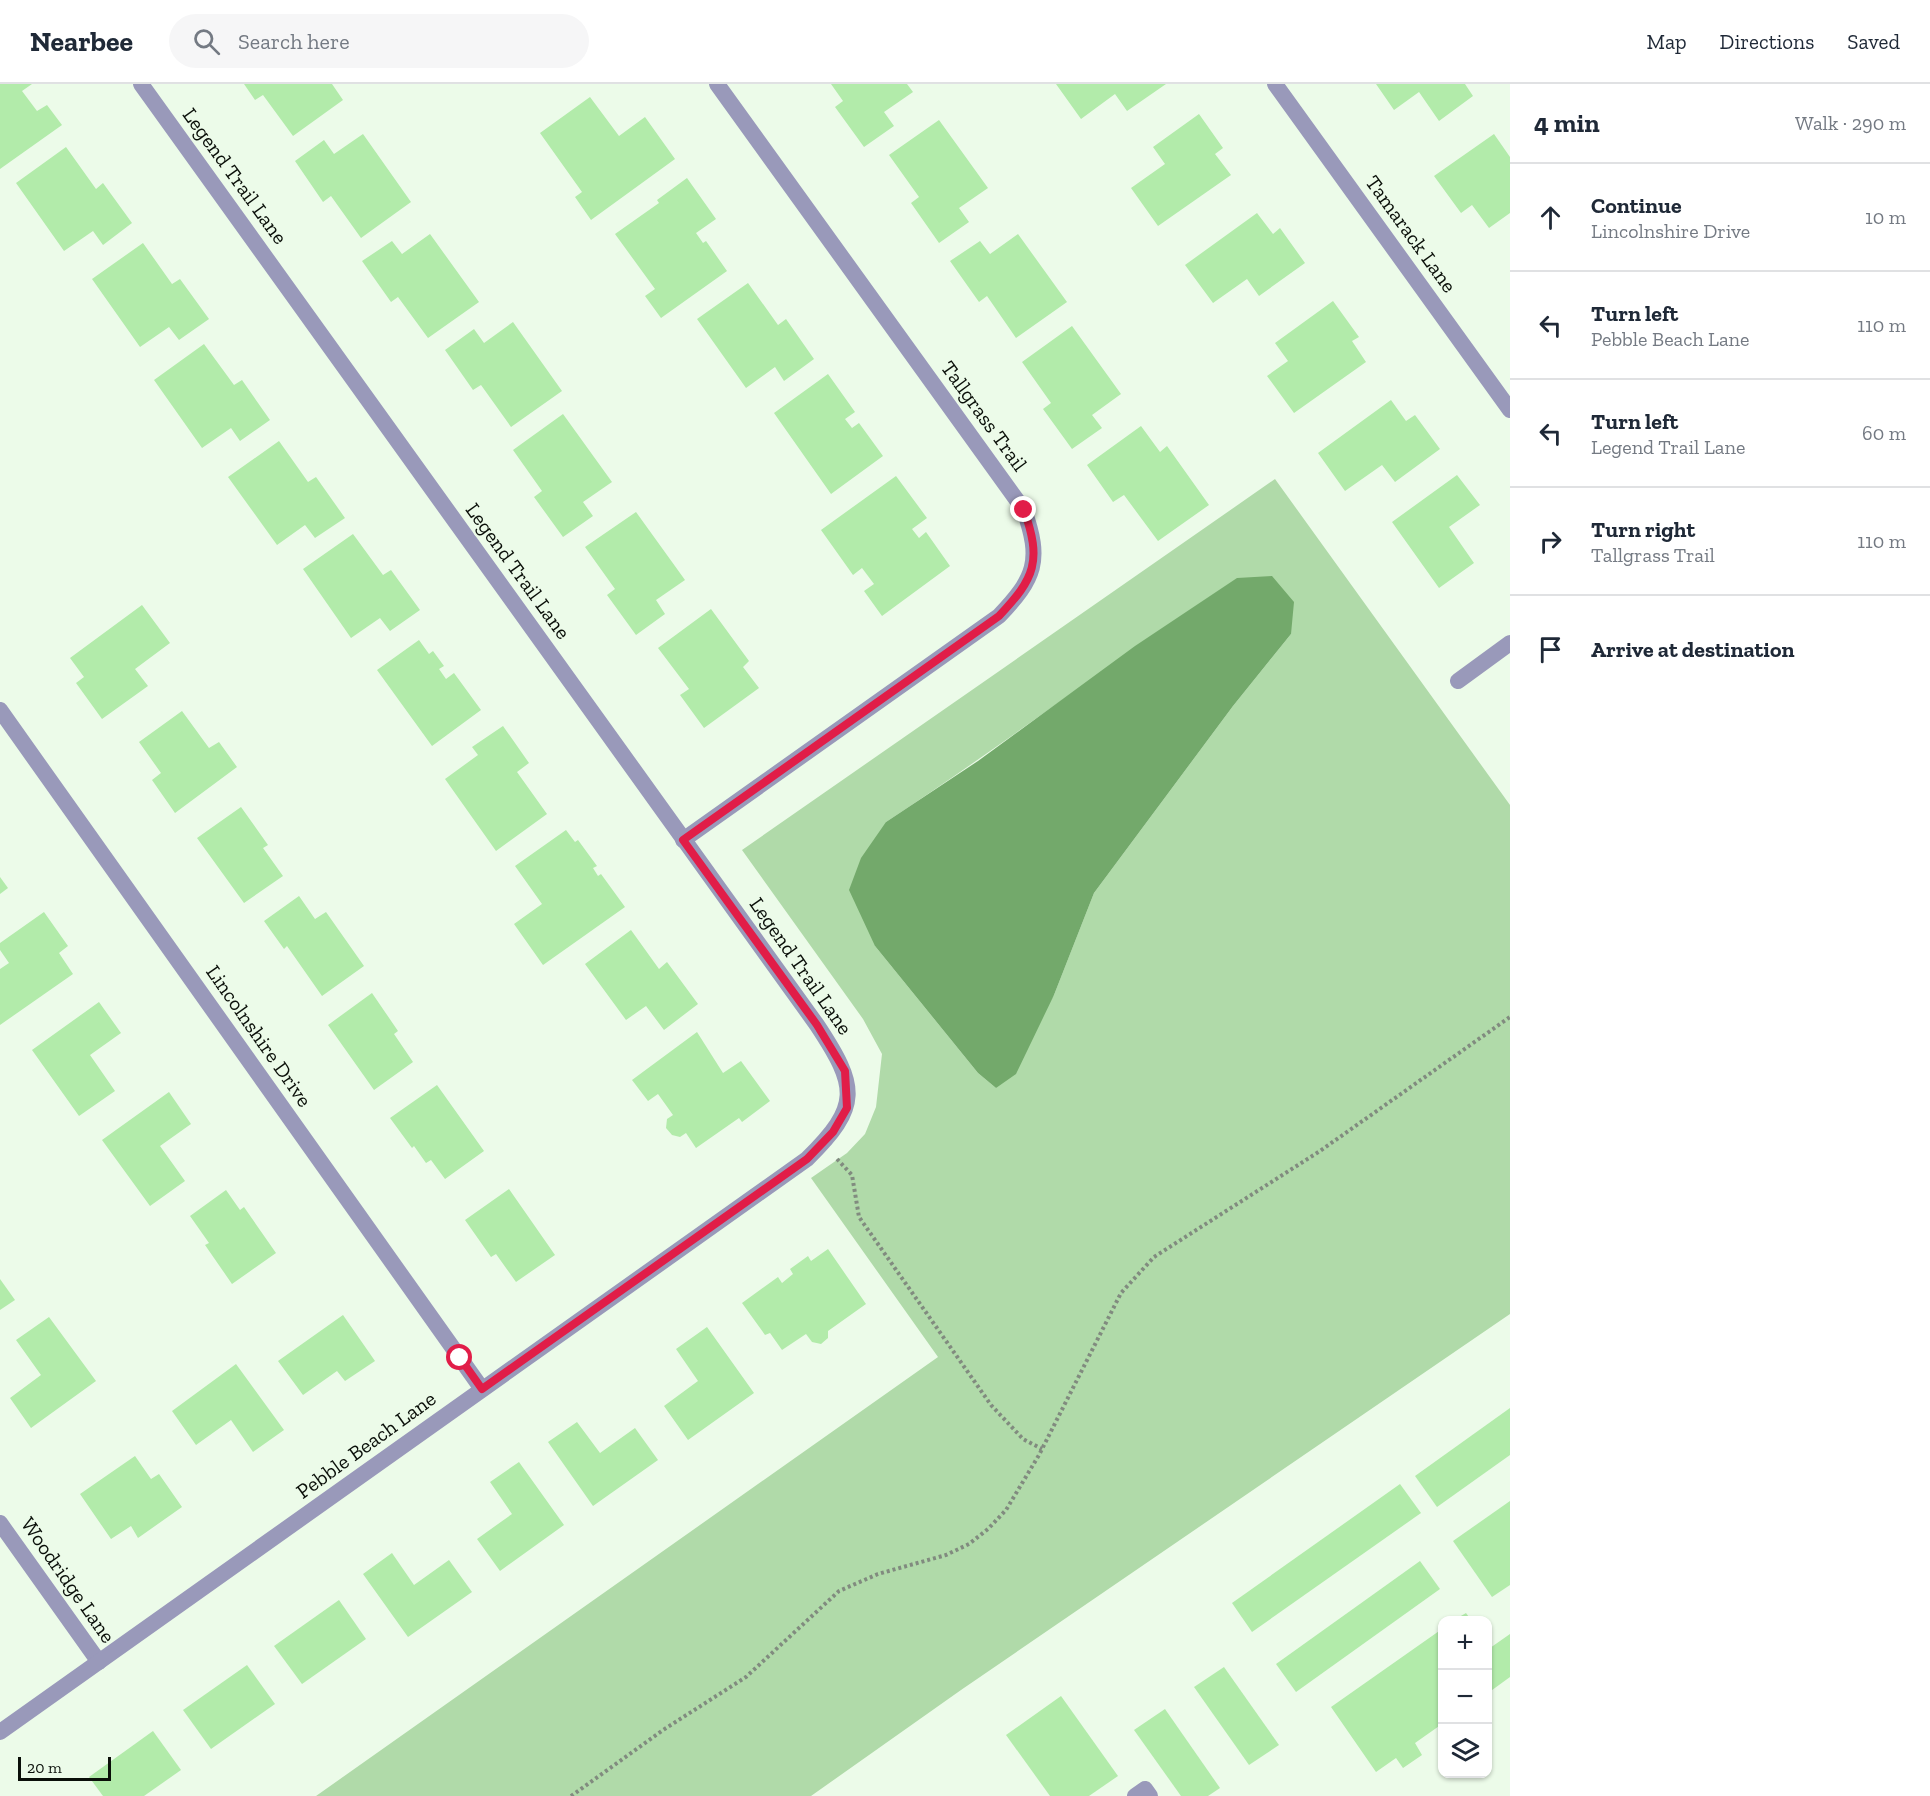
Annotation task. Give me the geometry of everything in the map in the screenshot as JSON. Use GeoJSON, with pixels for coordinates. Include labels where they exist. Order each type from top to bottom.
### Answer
{"type":"FeatureCollection","features":[{"type":"Feature","properties":{"kind":"street","name":"Legend Trail Lane"},"geometry":{"type":"LineString","coordinates":[[141,84],[835,1053],[845,1071],[847,1090]]}},
{"type":"Feature","properties":{"kind":"street","name":"Tallgrass Trail"},"geometry":{"type":"LineString","coordinates":[[683,840],[999,616],[1024,589],[1034,561],[1033,536],[1024,510],[717,84]]}},
{"type":"Feature","properties":{"kind":"street","name":"Tamarack Lane"},"geometry":{"type":"LineString","coordinates":[[1275,84],[1510,410]]}},
{"type":"Feature","properties":{"kind":"street"},"geometry":{"type":"LineString","coordinates":[[1458,681],[1510,643]]}},
{"type":"Feature","properties":{"kind":"street","name":"Lincolnshire Drive"},"geometry":{"type":"LineString","coordinates":[[0,710],[482,1389]]}},
{"type":"Feature","properties":{"kind":"street","name":"Pebble Beach Lane"},"geometry":{"type":"LineString","coordinates":[[0,1732],[807,1159],[833,1132],[847,1108],[847,1090]]}},
{"type":"Feature","properties":{"kind":"street","name":"Woodridge Lane"},"geometry":{"type":"LineString","coordinates":[[0,1523],[99,1662]]}},
{"type":"Feature","properties":{"kind":"street"},"geometry":{"type":"LineString","coordinates":[[1135,1796],[1145,1789],[1150,1796]]}},
{"type":"Feature","properties":{"kind":"path"},"geometry":{"type":"LineString","coordinates":[[571,1796],[663,1730],[746,1677],[839,1591],[878,1574],[946,1555],[969,1544],[1006,1510],[1042,1449],[1121,1293],[1155,1257],[1320,1151],[1510,1017]]}},
{"type":"Feature","properties":{"kind":"path"},"geometry":{"type":"LineString","coordinates":[[823,1143],[852,1175],[859,1217],[991,1405],[1023,1439],[1042,1449]]}},
{"type":"Feature","properties":{"kind":"shaded area"},"geometry":{"type":"Polygon","coordinates":[[[1275,479],[1510,805],[1510,1314],[961,1690],[811,1796],[316,1796],[938,1357],[811,1178],[847,1153],[865,1134],[876,1107],[882,1054],[863,1019],[742,850],[1275,479]],[[1237,579],[886,822],[875,946],[978,1073],[996,1088],[1054,995],[1094,893],[1233,706],[1291,634],[1237,579]]]}},
{"type":"Feature","properties":{"kind":"shaded area"},"geometry":{"type":"Polygon","coordinates":[[[1272,576],[1294,602],[1291,634],[1233,706],[1094,893],[1054,995],[1016,1074],[996,1088],[978,1073],[875,946],[849,890],[861,858],[886,822],[978,761],[1135,646],[1237,578],[1272,576]]]}},
{"type":"Feature","properties":{"kind":"building"},"geometry":{"type":"Polygon","coordinates":[[[0,84],[32,84],[22,91],[37,111],[47,105],[62,125],[0,169],[0,84]]]}},
{"type":"Feature","properties":{"kind":"building"},"geometry":{"type":"Polygon","coordinates":[[[244,84],[332,84],[343,100],[293,136],[263,95],[255,100],[244,84]]]}},
{"type":"Feature","properties":{"kind":"building"},"geometry":{"type":"Polygon","coordinates":[[[831,84],[907,84],[913,92],[884,112],[894,126],[864,147],[835,107],[843,101],[831,84]]]}},
{"type":"Feature","properties":{"kind":"building"},"geometry":{"type":"Polygon","coordinates":[[[1056,84],[1166,84],[1127,111],[1115,94],[1081,119],[1056,84]]]}},
{"type":"Feature","properties":{"kind":"building"},"geometry":{"type":"Polygon","coordinates":[[[1376,84],[1465,84],[1473,96],[1439,121],[1419,92],[1394,110],[1376,84]]]}},
{"type":"Feature","properties":{"kind":"building"},"geometry":{"type":"Polygon","coordinates":[[[590,97],[619,136],[645,117],[675,159],[591,220],[575,197],[582,192],[540,133],[590,97]]]}},
{"type":"Feature","properties":{"kind":"building"},"geometry":{"type":"Polygon","coordinates":[[[1199,114],[1223,148],[1215,154],[1231,175],[1158,226],[1131,188],[1165,164],[1153,147],[1199,114]]]}},
{"type":"Feature","properties":{"kind":"building"},"geometry":{"type":"Polygon","coordinates":[[[939,120],[988,188],[959,208],[969,222],[939,243],[911,203],[919,197],[889,155],[939,120]]]}},
{"type":"Feature","properties":{"kind":"building"},"geometry":{"type":"Polygon","coordinates":[[[363,134],[411,202],[361,238],[331,196],[323,202],[295,161],[324,140],[334,154],[363,134]]]}},
{"type":"Feature","properties":{"kind":"building"},"geometry":{"type":"Polygon","coordinates":[[[1494,134],[1510,157],[1510,213],[1489,228],[1472,205],[1461,213],[1434,176],[1494,134]]]}},
{"type":"Feature","properties":{"kind":"building"},"geometry":{"type":"Polygon","coordinates":[[[66,147],[96,189],[103,183],[132,223],[103,245],[93,231],[64,251],[16,183],[66,147]]]}},
{"type":"Feature","properties":{"kind":"building"},"geometry":{"type":"Polygon","coordinates":[[[687,178],[716,219],[696,233],[703,243],[706,241],[727,271],[661,318],[645,296],[655,289],[615,234],[659,203],[657,200],[687,178]]]}},
{"type":"Feature","properties":{"kind":"building"},"geometry":{"type":"Polygon","coordinates":[[[1257,213],[1273,234],[1280,228],[1305,263],[1259,296],[1247,279],[1213,303],[1185,265],[1257,213]]]}},
{"type":"Feature","properties":{"kind":"building"},"geometry":{"type":"Polygon","coordinates":[[[430,234],[479,302],[428,338],[398,297],[391,302],[362,261],[392,241],[402,254],[430,234]]]}},
{"type":"Feature","properties":{"kind":"building"},"geometry":{"type":"Polygon","coordinates":[[[1018,234],[1067,302],[1016,338],[987,296],[979,302],[950,261],[980,241],[990,254],[1018,234]]]}},
{"type":"Feature","properties":{"kind":"building"},"geometry":{"type":"Polygon","coordinates":[[[143,243],[172,284],[180,279],[209,319],[179,340],[169,327],[140,347],[92,279],[143,243]]]}},
{"type":"Feature","properties":{"kind":"building"},"geometry":{"type":"Polygon","coordinates":[[[748,283],[778,325],[786,319],[814,359],[784,381],[775,367],[746,388],[697,319],[748,283]]]}},
{"type":"Feature","properties":{"kind":"building"},"geometry":{"type":"Polygon","coordinates":[[[1333,301],[1359,337],[1352,341],[1366,362],[1294,413],[1267,376],[1288,361],[1275,343],[1333,301]]]}},
{"type":"Feature","properties":{"kind":"building"},"geometry":{"type":"Polygon","coordinates":[[[513,322],[562,391],[511,427],[481,385],[473,390],[445,350],[474,329],[484,343],[513,322]]]}},
{"type":"Feature","properties":{"kind":"building"},"geometry":{"type":"Polygon","coordinates":[[[1072,326],[1121,394],[1092,415],[1102,428],[1072,449],[1043,409],[1051,403],[1022,362],[1072,326]]]}},
{"type":"Feature","properties":{"kind":"building"},"geometry":{"type":"Polygon","coordinates":[[[204,344],[234,385],[242,380],[270,420],[240,441],[231,428],[202,448],[154,380],[204,344]]]}},
{"type":"Feature","properties":{"kind":"building"},"geometry":{"type":"Polygon","coordinates":[[[828,374],[855,412],[845,419],[852,428],[859,423],[883,456],[831,494],[774,413],[828,374]]]}},
{"type":"Feature","properties":{"kind":"building"},"geometry":{"type":"Polygon","coordinates":[[[1391,400],[1406,421],[1415,415],[1440,449],[1395,482],[1382,465],[1345,491],[1318,453],[1391,400]]]}},
{"type":"Feature","properties":{"kind":"building"},"geometry":{"type":"Polygon","coordinates":[[[563,414],[612,482],[583,502],[593,516],[563,537],[534,497],[542,491],[513,450],[563,414]]]}},
{"type":"Feature","properties":{"kind":"building"},"geometry":{"type":"Polygon","coordinates":[[[1141,426],[1160,452],[1167,446],[1209,505],[1158,541],[1124,495],[1113,502],[1087,465],[1141,426]]]}},
{"type":"Feature","properties":{"kind":"building"},"geometry":{"type":"Polygon","coordinates":[[[279,441],[308,482],[316,477],[345,518],[315,538],[305,525],[277,545],[228,477],[279,441]]]}},
{"type":"Feature","properties":{"kind":"building"},"geometry":{"type":"Polygon","coordinates":[[[1457,475],[1480,505],[1449,527],[1474,563],[1439,588],[1392,522],[1457,475]]]}},
{"type":"Feature","properties":{"kind":"building"},"geometry":{"type":"Polygon","coordinates":[[[896,476],[927,518],[912,529],[919,538],[926,532],[950,566],[882,616],[864,591],[874,584],[862,568],[853,575],[821,530],[896,476]]]}},
{"type":"Feature","properties":{"kind":"building"},"geometry":{"type":"Polygon","coordinates":[[[636,512],[685,580],[656,600],[665,614],[636,635],[607,595],[615,589],[585,547],[636,512]]]}},
{"type":"Feature","properties":{"kind":"building"},"geometry":{"type":"Polygon","coordinates":[[[353,534],[383,575],[391,570],[420,610],[390,631],[380,618],[351,638],[303,569],[353,534]]]}},
{"type":"Feature","properties":{"kind":"building"},"geometry":{"type":"Polygon","coordinates":[[[142,605],[170,643],[135,669],[148,686],[102,719],[76,683],[84,677],[70,658],[142,605]]]}},
{"type":"Feature","properties":{"kind":"building"},"geometry":{"type":"Polygon","coordinates":[[[711,609],[749,661],[743,667],[759,688],[704,728],[680,695],[689,689],[658,648],[711,609]]]}},
{"type":"Feature","properties":{"kind":"building"},"geometry":{"type":"Polygon","coordinates":[[[419,640],[429,654],[433,651],[444,666],[439,669],[446,679],[454,673],[481,710],[432,746],[377,670],[419,640]]]}},
{"type":"Feature","properties":{"kind":"building"},"geometry":{"type":"Polygon","coordinates":[[[182,711],[209,748],[219,742],[237,767],[175,813],[152,780],[161,773],[139,742],[182,711]]]}},
{"type":"Feature","properties":{"kind":"building"},"geometry":{"type":"Polygon","coordinates":[[[503,726],[529,763],[517,772],[547,814],[496,851],[445,779],[478,755],[472,747],[503,726]]]}},
{"type":"Feature","properties":{"kind":"building"},"geometry":{"type":"Polygon","coordinates":[[[241,807],[268,845],[263,848],[283,876],[244,903],[197,838],[241,807]]]}},
{"type":"Feature","properties":{"kind":"building"},"geometry":{"type":"Polygon","coordinates":[[[566,830],[575,842],[578,840],[597,866],[593,868],[598,876],[601,874],[625,907],[543,965],[514,924],[542,904],[515,866],[566,830]]]}},
{"type":"Feature","properties":{"kind":"building"},"geometry":{"type":"Polygon","coordinates":[[[0,877],[8,888],[0,894],[0,877]]]}},
{"type":"Feature","properties":{"kind":"building"},"geometry":{"type":"Polygon","coordinates":[[[299,896],[315,919],[326,912],[364,966],[322,996],[287,946],[284,949],[264,921],[299,896]]]}},
{"type":"Feature","properties":{"kind":"building"},"geometry":{"type":"Polygon","coordinates":[[[44,912],[68,946],[59,953],[73,974],[0,1025],[0,969],[9,963],[0,950],[0,943],[44,912]]]}},
{"type":"Feature","properties":{"kind":"building"},"geometry":{"type":"Polygon","coordinates":[[[631,930],[659,969],[667,962],[698,1004],[664,1030],[646,1006],[626,1020],[585,964],[631,930]]]}},
{"type":"Feature","properties":{"kind":"building"},"geometry":{"type":"Polygon","coordinates":[[[372,993],[398,1031],[394,1034],[413,1062],[374,1090],[328,1025],[372,993]]]}},
{"type":"Feature","properties":{"kind":"building"},"geometry":{"type":"Polygon","coordinates":[[[99,1002],[121,1033],[90,1055],[115,1091],[79,1116],[32,1050],[99,1002]]]}},
{"type":"Feature","properties":{"kind":"building"},"geometry":{"type":"Polygon","coordinates":[[[697,1032],[723,1073],[741,1061],[770,1101],[742,1122],[739,1118],[696,1148],[686,1133],[680,1137],[672,1135],[666,1128],[667,1119],[673,1115],[658,1094],[648,1101],[632,1080],[697,1032]]]}},
{"type":"Feature","properties":{"kind":"building"},"geometry":{"type":"Polygon","coordinates":[[[437,1085],[484,1151],[445,1179],[431,1160],[426,1163],[414,1146],[412,1148],[390,1118],[437,1085]]]}},
{"type":"Feature","properties":{"kind":"building"},"geometry":{"type":"Polygon","coordinates":[[[169,1092],[191,1124],[160,1146],[185,1181],[150,1206],[102,1140],[169,1092]]]}},
{"type":"Feature","properties":{"kind":"building"},"geometry":{"type":"Polygon","coordinates":[[[509,1189],[555,1255],[516,1282],[496,1254],[491,1257],[465,1220],[509,1189]]]}},
{"type":"Feature","properties":{"kind":"building"},"geometry":{"type":"Polygon","coordinates":[[[226,1190],[240,1210],[244,1207],[276,1253],[232,1284],[205,1245],[209,1243],[190,1216],[226,1190]]]}},
{"type":"Feature","properties":{"kind":"building"},"geometry":{"type":"Polygon","coordinates":[[[828,1249],[866,1304],[828,1331],[828,1338],[821,1344],[812,1342],[806,1334],[782,1350],[770,1333],[765,1335],[742,1303],[778,1277],[782,1283],[793,1274],[790,1269],[808,1256],[811,1261],[828,1249]]]}},
{"type":"Feature","properties":{"kind":"building"},"geometry":{"type":"Polygon","coordinates":[[[0,1279],[15,1300],[0,1310],[0,1279]]]}},
{"type":"Feature","properties":{"kind":"building"},"geometry":{"type":"Polygon","coordinates":[[[343,1315],[375,1361],[345,1381],[337,1371],[303,1395],[278,1361],[343,1315]]]}},
{"type":"Feature","properties":{"kind":"building"},"geometry":{"type":"Polygon","coordinates":[[[49,1317],[96,1381],[31,1428],[10,1398],[41,1375],[16,1340],[49,1317]]]}},
{"type":"Feature","properties":{"kind":"building"},"geometry":{"type":"Polygon","coordinates":[[[707,1327],[754,1393],[688,1440],[664,1406],[698,1381],[676,1349],[707,1327]]]}},
{"type":"Feature","properties":{"kind":"building"},"geometry":{"type":"Polygon","coordinates":[[[236,1364],[284,1430],[253,1452],[231,1420],[196,1445],[172,1411],[236,1364]]]}},
{"type":"Feature","properties":{"kind":"building"},"geometry":{"type":"Polygon","coordinates":[[[1510,1408],[1510,1455],[1437,1507],[1415,1476],[1510,1408]]]}},
{"type":"Feature","properties":{"kind":"building"},"geometry":{"type":"Polygon","coordinates":[[[577,1422],[600,1453],[635,1428],[658,1460],[593,1506],[548,1442],[577,1422]]]}},
{"type":"Feature","properties":{"kind":"building"},"geometry":{"type":"Polygon","coordinates":[[[135,1456],[151,1479],[159,1474],[182,1507],[138,1538],[131,1526],[111,1539],[80,1494],[135,1456]]]}},
{"type":"Feature","properties":{"kind":"building"},"geometry":{"type":"Polygon","coordinates":[[[519,1462],[564,1525],[500,1571],[477,1539],[512,1514],[490,1482],[519,1462]]]}},
{"type":"Feature","properties":{"kind":"building"},"geometry":{"type":"Polygon","coordinates":[[[1400,1484],[1421,1513],[1252,1632],[1232,1603],[1400,1484]]]}},
{"type":"Feature","properties":{"kind":"building"},"geometry":{"type":"Polygon","coordinates":[[[1510,1501],[1510,1585],[1492,1597],[1453,1541],[1510,1501]]]}},
{"type":"Feature","properties":{"kind":"building"},"geometry":{"type":"Polygon","coordinates":[[[392,1553],[414,1585],[449,1560],[472,1592],[408,1637],[363,1574],[392,1553]]]}},
{"type":"Feature","properties":{"kind":"building"},"geometry":{"type":"Polygon","coordinates":[[[1420,1561],[1440,1589],[1296,1692],[1276,1664],[1420,1561]]]}},
{"type":"Feature","properties":{"kind":"building"},"geometry":{"type":"Polygon","coordinates":[[[339,1600],[366,1639],[302,1684],[274,1646],[339,1600]]]}},
{"type":"Feature","properties":{"kind":"building"},"geometry":{"type":"Polygon","coordinates":[[[1438,1632],[1438,1727],[1415,1743],[1422,1755],[1403,1768],[1396,1758],[1376,1772],[1331,1707],[1438,1632]]]}},
{"type":"Feature","properties":{"kind":"building"},"geometry":{"type":"Polygon","coordinates":[[[1510,1634],[1510,1677],[1492,1690],[1492,1670],[1492,1647],[1510,1634]]]}},
{"type":"Feature","properties":{"kind":"building"},"geometry":{"type":"Polygon","coordinates":[[[247,1665],[275,1704],[211,1749],[183,1710],[247,1665]]]}},
{"type":"Feature","properties":{"kind":"building"},"geometry":{"type":"Polygon","coordinates":[[[1224,1667],[1279,1745],[1249,1765],[1194,1687],[1224,1667]]]}},
{"type":"Feature","properties":{"kind":"building"},"geometry":{"type":"Polygon","coordinates":[[[1061,1696],[1118,1776],[1089,1796],[1050,1796],[1006,1735],[1061,1696]]]}},
{"type":"Feature","properties":{"kind":"building"},"geometry":{"type":"Polygon","coordinates":[[[1165,1709],[1220,1788],[1208,1796],[1181,1796],[1134,1730],[1165,1709]]]}},
{"type":"Feature","properties":{"kind":"building"},"geometry":{"type":"Polygon","coordinates":[[[153,1731],[181,1770],[144,1796],[103,1796],[89,1777],[153,1731]]]}},
{"type":"Feature","properties":{"kind":"route"},"geometry":{"type":"LineString","coordinates":[[460,1358],[482,1389],[807,1159],[833,1132],[847,1108],[845,1071],[817,1025],[683,840],[999,616],[1024,589],[1034,561],[1033,536],[1024,510]]}}]}
